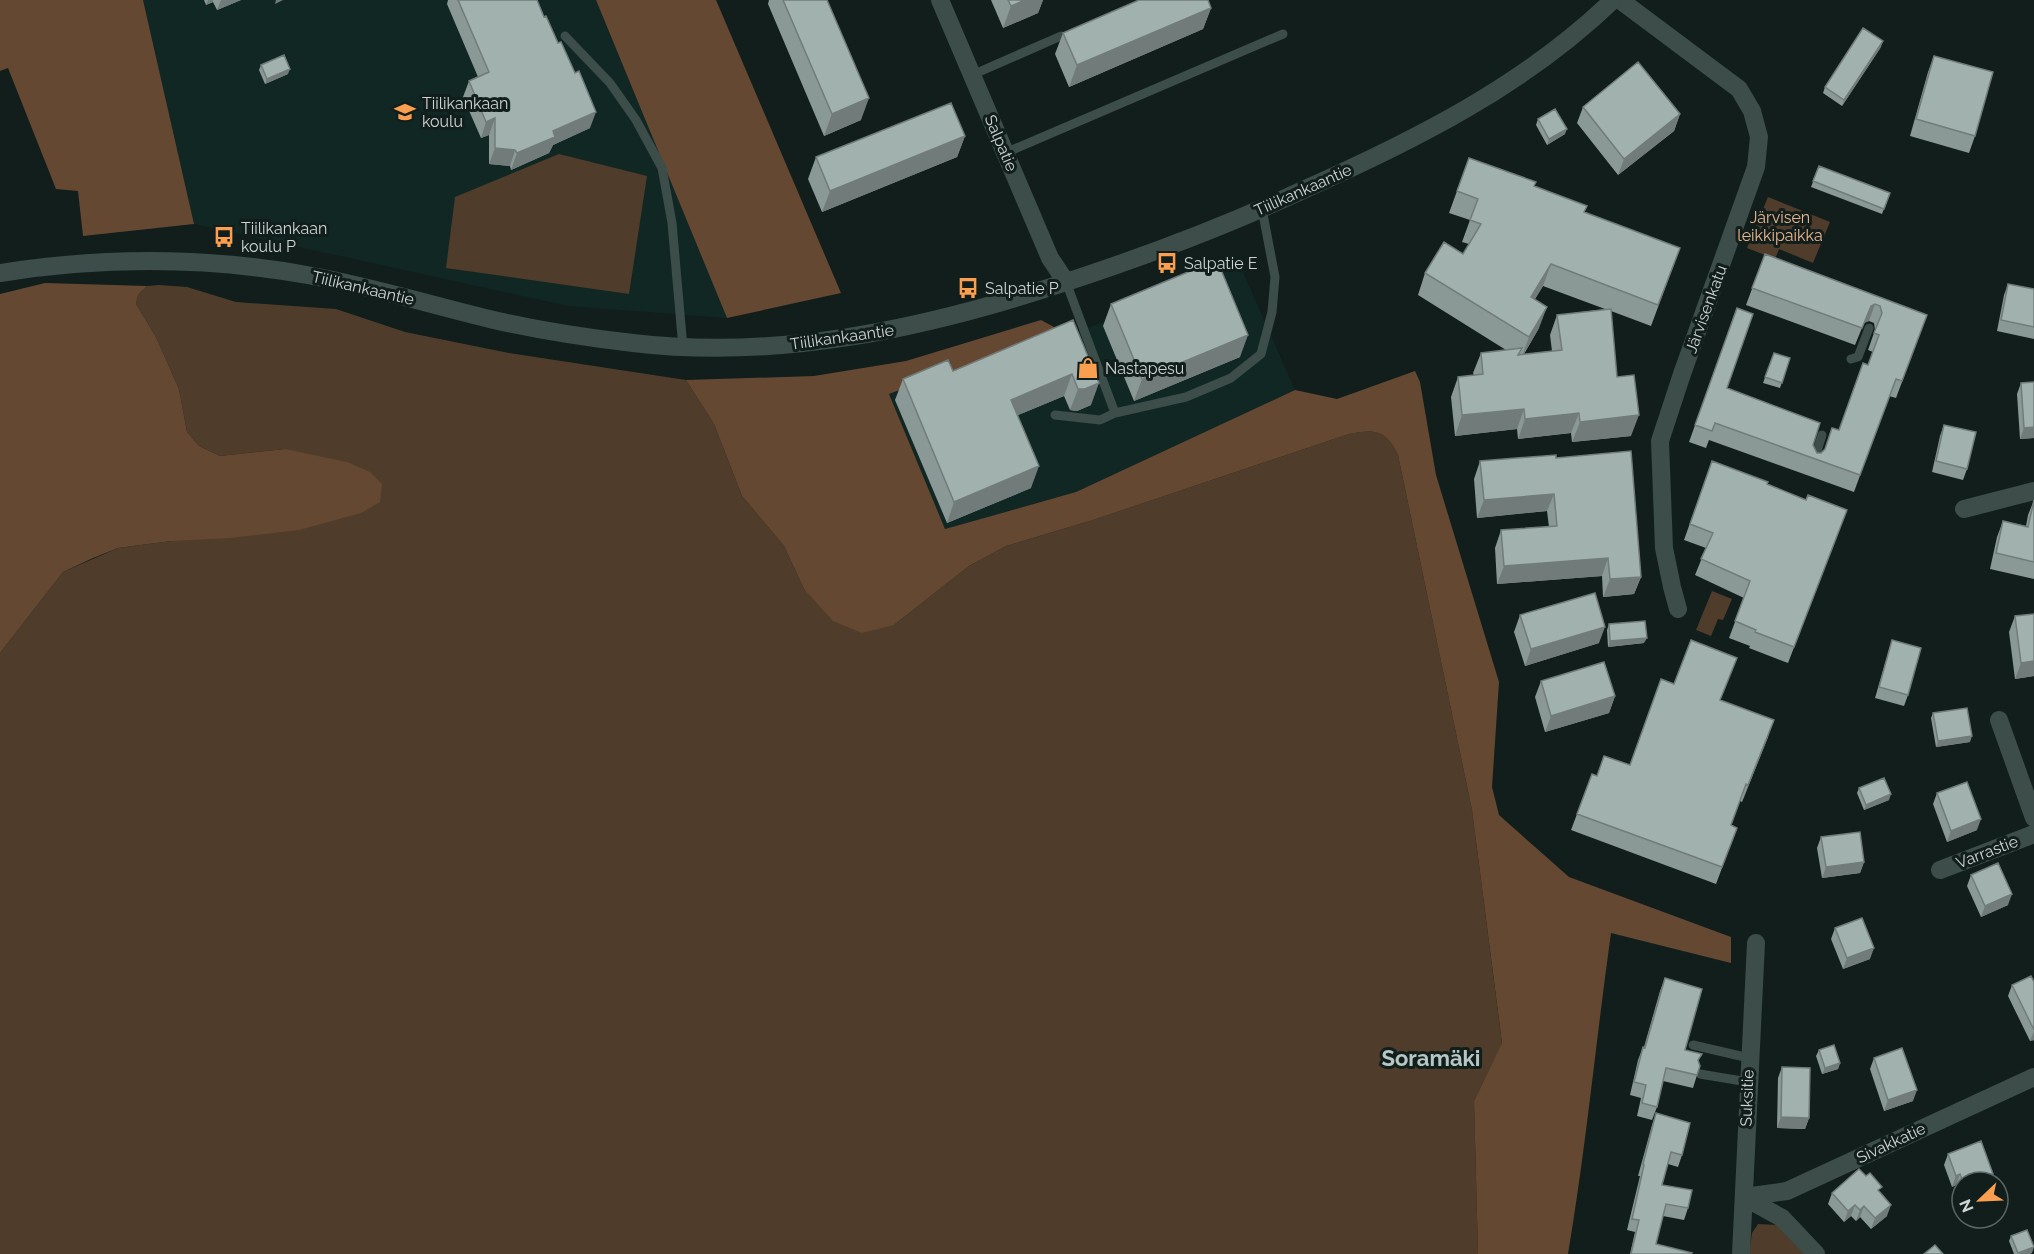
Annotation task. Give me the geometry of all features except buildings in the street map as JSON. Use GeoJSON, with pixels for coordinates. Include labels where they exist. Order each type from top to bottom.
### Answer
{"type":"FeatureCollection","features":[{"type":"Feature","properties":{"kind":"street","name":"Salpatie"},"geometry":{"type":"LineString","coordinates":[[940,0],[1050,258],[1066,282]]}},
{"type":"Feature","properties":{"kind":"street","name":"Tiilikankaantie"},"geometry":{"type":"LineString","coordinates":[[0,273],[68,263],[205,262],[307,275],[548,331],[683,348],[768,347],[883,332],[936,321],[1066,282],[1170,246],[1262,209],[1373,158],[1478,103],[1540,62],[1580,31],[1613,0]]}},
{"type":"Feature","properties":{"kind":"street","name":"Järvisenkatu"},"geometry":{"type":"LineString","coordinates":[[1620,0],[1739,89],[1752,111],[1759,137],[1756,167],[1660,441],[1664,548],[1678,609]]}},
{"type":"Feature","properties":{"kind":"street"},"geometry":{"type":"LineString","coordinates":[[1964,509],[2034,491]]}},
{"type":"Feature","properties":{"kind":"street"},"geometry":{"type":"LineString","coordinates":[[1999,720],[2034,818]]}},
{"type":"Feature","properties":{"kind":"street","name":"Varrastie"},"geometry":{"type":"LineString","coordinates":[[1940,870],[2034,834]]}},
{"type":"Feature","properties":{"kind":"street","name":"Suksitie"},"geometry":{"type":"LineString","coordinates":[[1741,1254],[1756,943]]}},
{"type":"Feature","properties":{"kind":"street","name":"Sivakkatie"},"geometry":{"type":"LineString","coordinates":[[1744,1197],[1787,1191],[2034,1077]]}},
{"type":"Feature","properties":{"kind":"street"},"geometry":{"type":"LineString","coordinates":[[1744,1197],[1782,1218],[1816,1254]]}},
{"type":"Feature","properties":{"kind":"lane"},"geometry":{"type":"LineString","coordinates":[[1005,153],[1283,34]]}},
{"type":"Feature","properties":{"kind":"lane"},"geometry":{"type":"LineString","coordinates":[[565,36],[610,83],[636,120],[662,168],[672,223],[683,348]]}},
{"type":"Feature","properties":{"kind":"lane"},"geometry":{"type":"LineString","coordinates":[[972,75],[1061,36]]}},
{"type":"Feature","properties":{"kind":"lane"},"geometry":{"type":"LineString","coordinates":[[1054,415],[1100,420],[1115,413],[1186,397],[1231,378],[1261,354],[1272,312],[1275,277],[1262,209]]}},
{"type":"Feature","properties":{"kind":"lane"},"geometry":{"type":"LineString","coordinates":[[1066,282],[1115,413]]}},
{"type":"Feature","properties":{"kind":"lane"},"geometry":{"type":"LineString","coordinates":[[1851,359],[1858,357],[1869,328]]}},
{"type":"Feature","properties":{"kind":"lane"},"geometry":{"type":"LineString","coordinates":[[1813,464],[1822,435]]}},
{"type":"Feature","properties":{"kind":"lane"},"geometry":{"type":"LineString","coordinates":[[1693,1045],[1749,1058]]}},
{"type":"Feature","properties":{"kind":"lane"},"geometry":{"type":"LineString","coordinates":[[1700,1074],[1748,1082]]}},
{"type":"Feature","properties":{"kind":"shaded area"},"geometry":{"type":"Polygon","coordinates":[[[0,0],[143,0],[194,224],[83,236],[78,191],[56,189],[8,68],[0,71],[0,0]]]}},
{"type":"Feature","properties":{"kind":"shaded area","name":"Tiilikankaan koulu"},"geometry":{"type":"Polygon","coordinates":[[[143,0],[596,0],[727,318],[568,306],[194,224],[143,0]]]}},
{"type":"Feature","properties":{"kind":"shaded area"},"geometry":{"type":"Polygon","coordinates":[[[596,0],[716,0],[841,293],[727,318],[596,0]]]}},
{"type":"Feature","properties":{"kind":"shaded area"},"geometry":{"type":"Polygon","coordinates":[[[1240,265],[1295,390],[1076,492],[945,529],[889,394],[948,372],[957,377],[1101,323],[1240,265]]]}},
{"type":"Feature","properties":{"kind":"shaded area"},"geometry":{"type":"Polygon","coordinates":[[[45,283],[147,286],[138,295],[136,304],[156,337],[179,389],[187,432],[199,446],[220,456],[285,449],[347,462],[370,472],[382,484],[380,502],[361,513],[299,530],[118,548],[63,572],[0,653],[0,294],[45,283]]]}},
{"type":"Feature","properties":{"kind":"shaded area"},"geometry":{"type":"Polygon","coordinates":[[[1041,320],[1054,327],[1063,337],[957,377],[948,372],[889,394],[945,529],[1076,492],[1295,390],[1337,399],[1415,371],[1420,382],[1436,475],[1499,682],[1492,787],[1499,815],[1569,877],[1731,937],[1731,963],[1611,933],[1568,1254],[1478,1254],[1474,1101],[1502,1043],[1472,810],[1398,455],[1389,440],[1373,432],[1349,434],[1093,520],[1006,546],[969,566],[894,625],[862,633],[833,621],[804,589],[784,546],[742,496],[714,424],[686,380],[814,376],[906,361],[1041,320]]]}},
{"type":"Feature","properties":{"kind":"green space"},"geometry":{"type":"Polygon","coordinates":[[[559,154],[647,176],[629,294],[446,268],[455,197],[559,154]]]}},
{"type":"Feature","properties":{"kind":"green space","name":"Järvisen leikkipaikka"},"geometry":{"type":"Polygon","coordinates":[[[1768,197],[1830,222],[1813,263],[1779,249],[1775,259],[1747,248],[1768,197]]]}},
{"type":"Feature","properties":{"kind":"green space"},"geometry":{"type":"Polygon","coordinates":[[[147,286],[187,287],[236,302],[336,309],[405,332],[509,353],[686,380],[714,424],[742,496],[784,546],[804,589],[894,625],[969,566],[1006,546],[1093,520],[1349,434],[1373,432],[1384,436],[1398,455],[1472,810],[1502,1044],[1474,1101],[1478,1254],[0,1254],[0,653],[63,572],[118,548],[171,541],[285,449],[220,456],[199,446],[187,432],[179,389],[156,337],[136,304],[138,295],[147,286]]]}},
{"type":"Feature","properties":{"kind":"green space"},"geometry":{"type":"Polygon","coordinates":[[[1712,591],[1732,599],[1723,620],[1718,619],[1711,636],[1696,630],[1712,591]]]}},
{"type":"Feature","properties":{"kind":"green space"},"geometry":{"type":"Polygon","coordinates":[[[1758,1224],[1777,1225],[1804,1254],[1749,1254],[1752,1233],[1758,1224]]]}},
{"type":"Feature","properties":{"kind":"place","name":"Tiilikankaan koulu"},"geometry":{"type":"Point","coordinates":[405,112]}},
{"type":"Feature","properties":{"kind":"place","name":"Tiilikankaan koulu P"},"geometry":{"type":"Point","coordinates":[224,237]}},
{"type":"Feature","properties":{"kind":"place","name":"Salpatie E"},"geometry":{"type":"Point","coordinates":[1167,263]}},
{"type":"Feature","properties":{"kind":"place","name":"Salpatie P"},"geometry":{"type":"Point","coordinates":[968,288]}},
{"type":"Feature","properties":{"kind":"place","name":"Nastapesu"},"geometry":{"type":"Point","coordinates":[1088,368]}},
{"type":"Feature","properties":{"kind":"district","name":"Soramäki"},"geometry":{"type":"Point","coordinates":[1431,1058]}}]}
